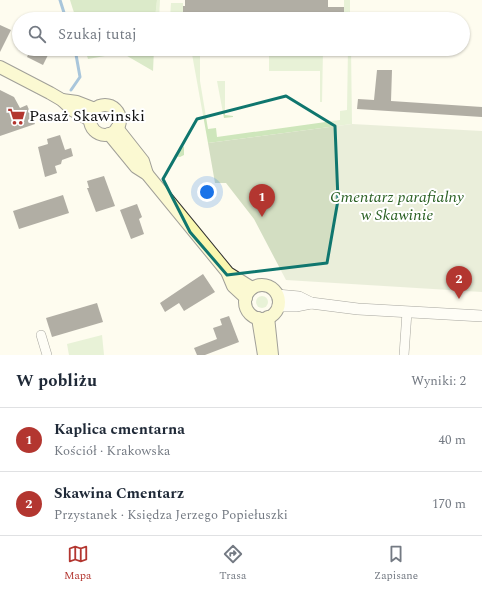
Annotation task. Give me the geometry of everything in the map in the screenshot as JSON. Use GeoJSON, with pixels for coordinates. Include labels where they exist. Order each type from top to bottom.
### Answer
{"type":"FeatureCollection","features":[{"type":"Feature","properties":{"kind":"main road"},"geometry":{"type":"LineString","coordinates":[[0,66],[62,100],[74,111],[93,114],[106,105],[116,110],[120,118],[113,131],[105,135],[96,132],[91,124],[93,114]]}},
{"type":"Feature","properties":{"kind":"main road"},"geometry":{"type":"LineString","coordinates":[[113,131],[143,161],[147,174],[228,273],[233,286],[249,293]]}},
{"type":"Feature","properties":{"kind":"main road"},"geometry":{"type":"LineString","coordinates":[[256,286],[266,286],[274,291],[278,301],[273,315],[263,318],[253,316],[247,308],[249,293],[256,286]]}},
{"type":"Feature","properties":{"kind":"main road"},"geometry":{"type":"LineString","coordinates":[[263,318],[264,355]]}},
{"type":"Feature","properties":{"kind":"main road"},"geometry":{"type":"LineString","coordinates":[[263,318],[272,355]]}},
{"type":"Feature","properties":{"kind":"street"},"geometry":{"type":"LineString","coordinates":[[278,301],[299,297],[311,303],[407,312],[482,316]]}},
{"type":"Feature","properties":{"kind":"street"},"geometry":{"type":"LineString","coordinates":[[404,354],[407,312]]}},
{"type":"Feature","properties":{"kind":"street"},"geometry":{"type":"LineString","coordinates":[[41,335],[47,355]]}},
{"type":"Feature","properties":{"kind":"highlighted area"},"geometry":{"type":"Polygon","coordinates":[[[286,96],[335,126],[338,200],[327,263],[227,275],[190,232],[163,179],[197,119],[286,96]]]}},
{"type":"Feature","properties":{"kind":"green space"},"geometry":{"type":"Polygon","coordinates":[[[70,0],[157,0],[156,12],[74,12],[70,0]]]}},
{"type":"Feature","properties":{"kind":"green space"},"geometry":{"type":"Polygon","coordinates":[[[157,0],[160,0],[159,12],[156,12],[157,0]]]}},
{"type":"Feature","properties":{"kind":"green space"},"geometry":{"type":"Polygon","coordinates":[[[344,0],[350,0],[350,12],[344,12],[344,0]]]}},
{"type":"Feature","properties":{"kind":"green space"},"geometry":{"type":"Polygon","coordinates":[[[171,3],[183,3],[183,12],[170,12],[171,3]]]}},
{"type":"Feature","properties":{"kind":"green space"},"geometry":{"type":"Polygon","coordinates":[[[87,56],[105,56],[88,59],[87,56]]]}},
{"type":"Feature","properties":{"kind":"green space"},"geometry":{"type":"Polygon","coordinates":[[[127,56],[154,56],[153,71],[127,56]]]}},
{"type":"Feature","properties":{"kind":"green space"},"geometry":{"type":"Polygon","coordinates":[[[192,56],[200,56],[200,81],[208,129],[216,128],[217,137],[340,120],[340,111],[347,110],[348,56],[351,56],[352,124],[208,143],[192,56]]]}},
{"type":"Feature","properties":{"kind":"green space"},"geometry":{"type":"Polygon","coordinates":[[[269,56],[323,56],[322,102],[320,102],[320,71],[269,71],[269,56]]]}},
{"type":"Feature","properties":{"kind":"green space"},"geometry":{"type":"Polygon","coordinates":[[[217,81],[225,81],[225,115],[233,117],[224,118],[217,81]]]}},
{"type":"Feature","properties":{"kind":"green space","name":"Cmentarz parafialny w Skawinie"},"geometry":{"type":"Polygon","coordinates":[[[352,124],[482,131],[482,292],[286,280],[254,219],[226,183],[215,183],[208,143],[352,124]]]}},
{"type":"Feature","properties":{"kind":"green space"},"geometry":{"type":"Polygon","coordinates":[[[184,146],[184,155],[180,157],[174,156],[184,146]]]}},
{"type":"Feature","properties":{"kind":"green space"},"geometry":{"type":"Polygon","coordinates":[[[260,296],[264,296],[268,302],[264,308],[260,308],[256,304],[256,300],[260,296]]]}},
{"type":"Feature","properties":{"kind":"green space"},"geometry":{"type":"Polygon","coordinates":[[[102,335],[104,355],[69,355],[67,344],[102,335]]]}},
{"type":"Feature","properties":{"kind":"building"},"geometry":{"type":"Polygon","coordinates":[[[185,0],[328,0],[328,7],[344,7],[344,12],[183,12],[183,6],[185,6],[185,0]]]}},
{"type":"Feature","properties":{"kind":"building"},"geometry":{"type":"Polygon","coordinates":[[[0,25],[11,30],[0,52],[0,25]]]}},
{"type":"Feature","properties":{"kind":"building"},"geometry":{"type":"Polygon","coordinates":[[[28,56],[48,56],[43,65],[28,56]]]}},
{"type":"Feature","properties":{"kind":"building"},"geometry":{"type":"Polygon","coordinates":[[[377,70],[392,70],[391,101],[482,107],[482,117],[357,109],[358,99],[374,100],[377,70]]]}},
{"type":"Feature","properties":{"kind":"building","name":"Pasaż Skawinski"},"geometry":{"type":"Polygon","coordinates":[[[0,90],[14,97],[20,108],[27,105],[35,124],[0,136],[0,90]]]}},
{"type":"Feature","properties":{"kind":"building"},"geometry":{"type":"Polygon","coordinates":[[[60,135],[65,150],[71,148],[73,156],[62,160],[61,164],[55,166],[57,173],[45,177],[38,147],[48,144],[47,139],[60,135]]]}},
{"type":"Feature","properties":{"kind":"building"},"geometry":{"type":"Polygon","coordinates":[[[104,176],[115,206],[96,212],[87,188],[89,188],[87,181],[104,176]]]}},
{"type":"Feature","properties":{"kind":"building"},"geometry":{"type":"Polygon","coordinates":[[[63,195],[69,213],[19,229],[13,211],[63,195]]]}},
{"type":"Feature","properties":{"kind":"building"},"geometry":{"type":"Polygon","coordinates":[[[137,204],[142,217],[139,219],[144,234],[131,239],[120,210],[137,204]]]}},
{"type":"Feature","properties":{"kind":"building"},"geometry":{"type":"Polygon","coordinates":[[[203,274],[215,292],[184,311],[179,303],[165,312],[160,303],[203,274]]]}},
{"type":"Feature","properties":{"kind":"building"},"geometry":{"type":"Polygon","coordinates":[[[97,303],[103,322],[52,337],[46,318],[97,303]]]}},
{"type":"Feature","properties":{"kind":"building"},"geometry":{"type":"Polygon","coordinates":[[[229,316],[239,342],[205,355],[197,355],[194,348],[217,339],[213,328],[222,325],[220,319],[229,316]]]}},
{"type":"Feature","properties":{"kind":"waterway"},"geometry":{"type":"LineString","coordinates":[[60,0],[64,12]]}},
{"type":"Feature","properties":{"kind":"waterway"},"geometry":{"type":"LineString","coordinates":[[71,90],[80,77],[76,56]]}},
{"type":"Feature","properties":{"kind":"place","name":"Pasaż Skawinski"},"geometry":{"type":"Point","coordinates":[16,116]}},
{"type":"Feature","properties":{"kind":"place","name":"Kaplica cmentarna"},"geometry":{"type":"Point","coordinates":[262,217]}},
{"type":"Feature","properties":{"kind":"place","name":"Skawina Cmentarz"},"geometry":{"type":"Point","coordinates":[459,299]}}]}
